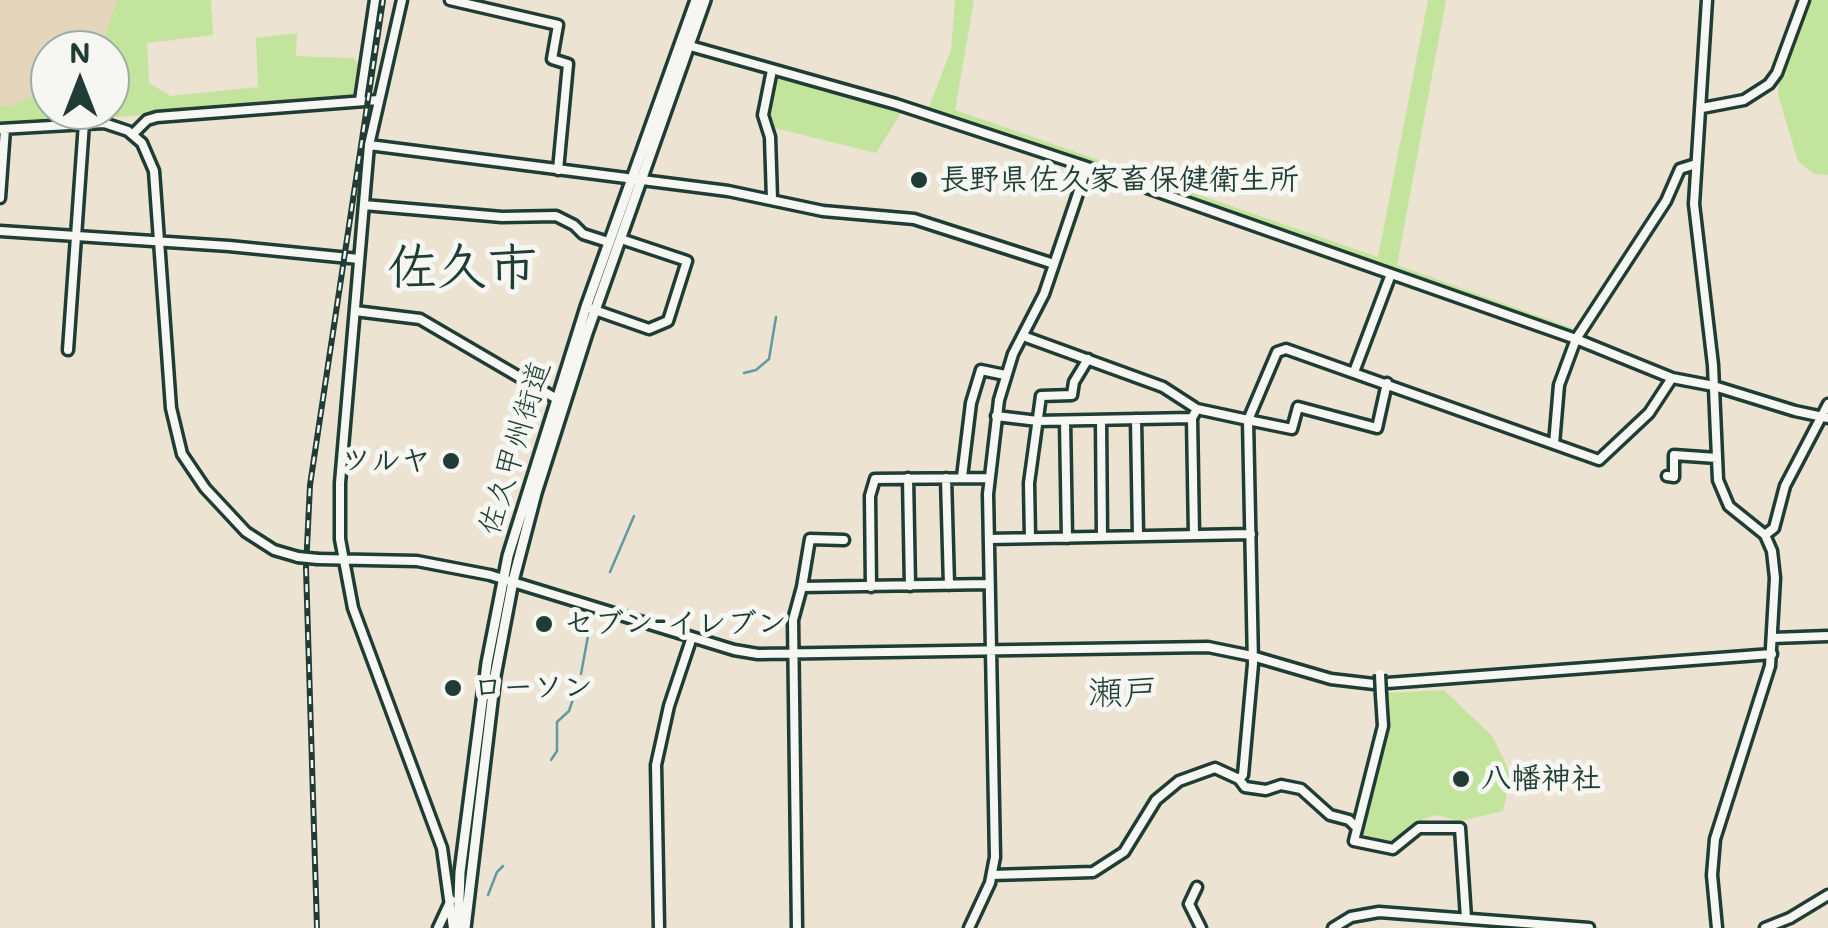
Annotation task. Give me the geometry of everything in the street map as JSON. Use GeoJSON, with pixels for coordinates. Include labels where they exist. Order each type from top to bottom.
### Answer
{"type":"FeatureCollection","features":[{"type":"Feature","properties":{"kind":"main road","name":"佐久甲州街道"},"geometry":{"type":"LineString","coordinates":[[459,928],[459,890],[486,663],[560,400],[591,309],[621,239],[696,0]]}},
{"type":"Feature","properties":{"kind":"main road","name":"佐久甲州街道"},"geometry":{"type":"LineString","coordinates":[[591,309],[608,242],[637,180],[705,0]]}},
{"type":"Feature","properties":{"kind":"main road","name":"佐久甲州街道"},"geometry":{"type":"LineString","coordinates":[[459,928],[466,916],[508,579]]}},
{"type":"Feature","properties":{"kind":"street"},"geometry":{"type":"LineString","coordinates":[[360,100],[375,0]]}},
{"type":"Feature","properties":{"kind":"street"},"geometry":{"type":"LineString","coordinates":[[402,0],[369,145],[339,508],[343,560],[359,626],[466,916]]}},
{"type":"Feature","properties":{"kind":"street"},"geometry":{"type":"LineString","coordinates":[[450,0],[558,25],[552,59],[568,64],[558,170]]}},
{"type":"Feature","properties":{"kind":"street"},"geometry":{"type":"LineString","coordinates":[[1707,0],[1694,215],[1714,386],[1720,488],[1726,502],[1765,536],[1774,564],[1768,677],[1715,839],[1712,875],[1717,928]]}},
{"type":"Feature","properties":{"kind":"street"},"geometry":{"type":"LineString","coordinates":[[1702,108],[1744,100],[1769,84],[1804,0]]}},
{"type":"Feature","properties":{"kind":"street"},"geometry":{"type":"LineString","coordinates":[[690,46],[896,104],[1086,166],[1576,338],[1672,378],[1824,417]]}},
{"type":"Feature","properties":{"kind":"street"},"geometry":{"type":"LineString","coordinates":[[772,70],[763,120],[770,137],[772,199]]}},
{"type":"Feature","properties":{"kind":"street"},"geometry":{"type":"LineString","coordinates":[[132,134],[146,120],[157,116],[378,100]]}},
{"type":"Feature","properties":{"kind":"street"},"geometry":{"type":"LineString","coordinates":[[0,198],[2,129],[30,127]]}},
{"type":"Feature","properties":{"kind":"street"},"geometry":{"type":"LineString","coordinates":[[68,350],[84,130]]}},
{"type":"Feature","properties":{"kind":"street"},"geometry":{"type":"LineString","coordinates":[[124,130],[132,134],[152,161],[172,408],[182,454],[206,488],[246,532],[274,550],[318,559],[432,563],[508,579],[745,652],[1208,647],[1331,679],[1374,684],[1772,654]]}},
{"type":"Feature","properties":{"kind":"street"},"geometry":{"type":"LineString","coordinates":[[369,145],[772,199],[822,210],[914,219],[1054,264]]}},
{"type":"Feature","properties":{"kind":"street"},"geometry":{"type":"LineString","coordinates":[[1554,444],[1559,385],[1576,338],[1666,201],[1680,169],[1696,164]]}},
{"type":"Feature","properties":{"kind":"street"},"geometry":{"type":"LineString","coordinates":[[968,928],[992,875],[995,852],[988,478],[996,416],[1005,375],[1044,294],[1086,166]]}},
{"type":"Feature","properties":{"kind":"street"},"geometry":{"type":"LineString","coordinates":[[364,205],[502,217],[556,216],[583,234],[608,242]]}},
{"type":"Feature","properties":{"kind":"street"},"geometry":{"type":"LineString","coordinates":[[0,231],[359,259]]}},
{"type":"Feature","properties":{"kind":"street"},"geometry":{"type":"LineString","coordinates":[[591,309],[649,329],[668,321],[687,261],[621,239]]}},
{"type":"Feature","properties":{"kind":"street"},"geometry":{"type":"LineString","coordinates":[[1354,372],[1391,274]]}},
{"type":"Feature","properties":{"kind":"street"},"geometry":{"type":"LineString","coordinates":[[355,311],[420,319],[560,400]]}},
{"type":"Feature","properties":{"kind":"street"},"geometry":{"type":"LineString","coordinates":[[1024,336],[1170,390],[1195,413],[1194,535]]}},
{"type":"Feature","properties":{"kind":"street"},"geometry":{"type":"LineString","coordinates":[[1239,778],[1246,768],[1252,656],[1248,420],[1282,348],[1602,460],[1649,412],[1672,378]]}},
{"type":"Feature","properties":{"kind":"street"},"geometry":{"type":"LineString","coordinates":[[1030,538],[1029,483],[1041,396],[1072,395],[1074,382],[1088,358]]}},
{"type":"Feature","properties":{"kind":"street"},"geometry":{"type":"LineString","coordinates":[[962,478],[976,381],[983,368],[1005,375]]}},
{"type":"Feature","properties":{"kind":"street"},"geometry":{"type":"LineString","coordinates":[[996,416],[1038,421],[1195,413],[1292,428],[1298,407],[1377,428],[1387,383]]}},
{"type":"Feature","properties":{"kind":"street"},"geometry":{"type":"LineString","coordinates":[[1765,536],[1774,528],[1785,486],[1828,404]]}},
{"type":"Feature","properties":{"kind":"street"},"geometry":{"type":"LineString","coordinates":[[1136,419],[1138,536]]}},
{"type":"Feature","properties":{"kind":"street"},"geometry":{"type":"LineString","coordinates":[[1065,420],[1067,538]]}},
{"type":"Feature","properties":{"kind":"street"},"geometry":{"type":"LineString","coordinates":[[1101,420],[1102,537]]}},
{"type":"Feature","properties":{"kind":"street"},"geometry":{"type":"LineString","coordinates":[[1667,476],[1674,477],[1674,456],[1717,458]]}},
{"type":"Feature","properties":{"kind":"street"},"geometry":{"type":"LineString","coordinates":[[908,478],[910,586]]}},
{"type":"Feature","properties":{"kind":"street"},"geometry":{"type":"LineString","coordinates":[[946,478],[949,585]]}},
{"type":"Feature","properties":{"kind":"street"},"geometry":{"type":"LineString","coordinates":[[871,586],[870,496],[875,479],[988,478]]}},
{"type":"Feature","properties":{"kind":"street"},"geometry":{"type":"LineString","coordinates":[[989,539],[1251,534]]}},
{"type":"Feature","properties":{"kind":"street"},"geometry":{"type":"LineString","coordinates":[[797,928],[793,620],[810,539],[844,540]]}},
{"type":"Feature","properties":{"kind":"street"},"geometry":{"type":"LineString","coordinates":[[802,587],[989,584]]}},
{"type":"Feature","properties":{"kind":"street"},"geometry":{"type":"LineString","coordinates":[[1773,638],[1828,636]]}},
{"type":"Feature","properties":{"kind":"street"},"geometry":{"type":"LineString","coordinates":[[658,928],[656,765],[669,706],[692,637]]}},
{"type":"Feature","properties":{"kind":"street"},"geometry":{"type":"LineString","coordinates":[[1380,674],[1381,737],[1354,840],[1393,849],[1420,828],[1460,828],[1466,918]]}},
{"type":"Feature","properties":{"kind":"street"},"geometry":{"type":"LineString","coordinates":[[992,875],[1094,872],[1124,852],[1156,800],[1179,781],[1215,768],[1239,778],[1245,787],[1266,790],[1281,785],[1300,789],[1330,815],[1349,820],[1356,827]]}},
{"type":"Feature","properties":{"kind":"street"},"geometry":{"type":"LineString","coordinates":[[442,848],[459,928]]}},
{"type":"Feature","properties":{"kind":"street"},"geometry":{"type":"LineString","coordinates":[[1197,887],[1189,904],[1201,928]]}},
{"type":"Feature","properties":{"kind":"street"},"geometry":{"type":"LineString","coordinates":[[1765,928],[1828,895]]}},
{"type":"Feature","properties":{"kind":"street"},"geometry":{"type":"LineString","coordinates":[[438,928],[452,900]]}},
{"type":"Feature","properties":{"kind":"street"},"geometry":{"type":"LineString","coordinates":[[1333,928],[1350,917],[1379,912],[1589,928]]}},
{"type":"Feature","properties":{"kind":"shaded area"},"geometry":{"type":"Polygon","coordinates":[[[0,0],[134,0],[143,113],[130,114],[130,30],[30,30],[30,122],[0,124],[0,0]]]}},
{"type":"Feature","properties":{"kind":"green space"},"geometry":{"type":"Polygon","coordinates":[[[117,0],[211,0],[213,35],[147,43],[149,83],[171,96],[258,87],[256,38],[297,33],[296,56],[353,58],[358,63],[356,97],[130,116],[130,30],[107,30],[117,0]]]}},
{"type":"Feature","properties":{"kind":"green space"},"geometry":{"type":"Polygon","coordinates":[[[955,0],[974,0],[955,110],[1378,257],[1428,0],[1446,0],[1397,265],[1575,329],[1572,334],[928,109],[951,50],[955,0]]]}},
{"type":"Feature","properties":{"kind":"green space"},"geometry":{"type":"Polygon","coordinates":[[[1806,0],[1828,0],[1828,175],[1814,174],[1798,161],[1778,95],[1779,79],[1806,0]]]}},
{"type":"Feature","properties":{"kind":"green space"},"geometry":{"type":"Polygon","coordinates":[[[776,80],[902,111],[876,153],[771,127],[767,115],[776,80]]]}},
{"type":"Feature","properties":{"kind":"green space"},"geometry":{"type":"Polygon","coordinates":[[[30,98],[30,124],[0,127],[0,106],[30,98]]]}},
{"type":"Feature","properties":{"kind":"green space"},"geometry":{"type":"Polygon","coordinates":[[[1444,690],[1493,737],[1511,775],[1503,811],[1461,821],[1436,815],[1413,823],[1392,844],[1359,836],[1387,724],[1386,693],[1444,690]]]}},
{"type":"Feature","properties":{"kind":"waterway"},"geometry":{"type":"LineString","coordinates":[[744,373],[756,370],[769,359],[776,317]]}},
{"type":"Feature","properties":{"kind":"waterway"},"geometry":{"type":"LineString","coordinates":[[610,572],[634,516]]}},
{"type":"Feature","properties":{"kind":"waterway"},"geometry":{"type":"LineString","coordinates":[[581,674],[588,636]]}},
{"type":"Feature","properties":{"kind":"waterway"},"geometry":{"type":"LineString","coordinates":[[551,760],[557,751],[557,722],[569,711],[579,681]]}},
{"type":"Feature","properties":{"kind":"waterway"},"geometry":{"type":"LineString","coordinates":[[488,895],[503,866]]}},
{"type":"Feature","properties":{"kind":"railway"},"geometry":{"type":"LineString","coordinates":[[317,928],[306,568],[310,485],[383,0]]}},
{"type":"Feature","properties":{"kind":"place","name":"長野県佐久家畜保健衛生所"},"geometry":{"type":"Point","coordinates":[919,180]}},
{"type":"Feature","properties":{"kind":"place","name":"ツルヤ"},"geometry":{"type":"Point","coordinates":[451,461]}},
{"type":"Feature","properties":{"kind":"place","name":"セブン-イレブン"},"geometry":{"type":"Point","coordinates":[544,624]}},
{"type":"Feature","properties":{"kind":"place","name":"ローソン"},"geometry":{"type":"Point","coordinates":[453,688]}},
{"type":"Feature","properties":{"kind":"place","name":"八幡神社"},"geometry":{"type":"Point","coordinates":[1461,779]}},
{"type":"Feature","properties":{"kind":"district","name":"佐久市"},"geometry":{"type":"Point","coordinates":[462,269]}},
{"type":"Feature","properties":{"kind":"district","name":"瀬戸"},"geometry":{"type":"Point","coordinates":[1123,693]}}]}
